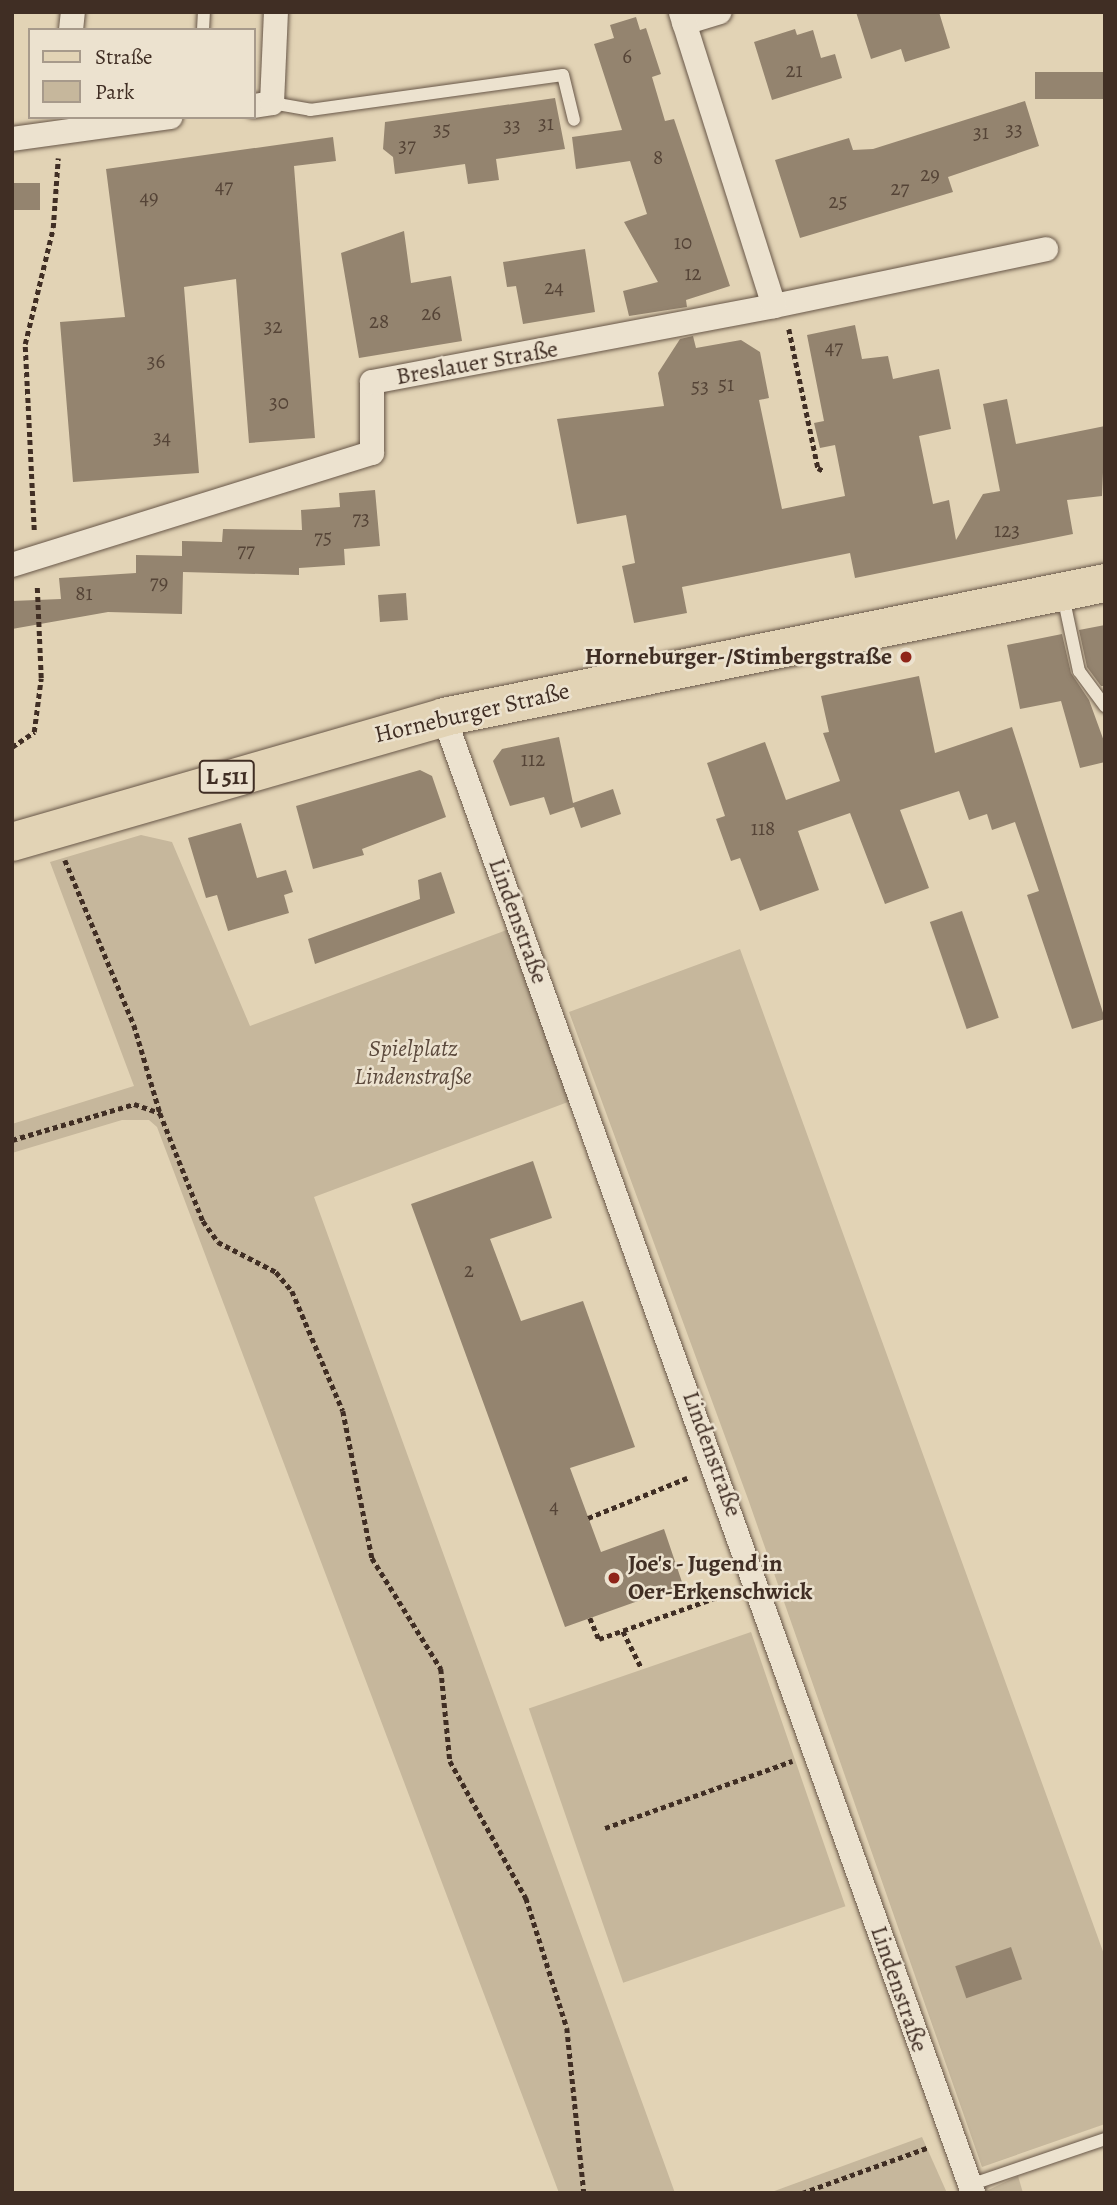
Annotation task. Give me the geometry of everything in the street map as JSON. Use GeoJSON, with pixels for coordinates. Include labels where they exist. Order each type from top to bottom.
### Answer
{"type":"FeatureCollection","features":[{"type":"Feature","properties":{"kind":"main road","name":"Horneburger Straße"},"geometry":{"type":"LineString","coordinates":[[12,842],[443,718],[1105,583]]}},
{"type":"Feature","properties":{"kind":"street"},"geometry":{"type":"LineString","coordinates":[[263,104],[276,12]]}},
{"type":"Feature","properties":{"kind":"street"},"geometry":{"type":"LineString","coordinates":[[719,12],[682,18],[779,305]]}},
{"type":"Feature","properties":{"kind":"street"},"geometry":{"type":"LineString","coordinates":[[12,139],[61,125],[143,119]]}},
{"type":"Feature","properties":{"kind":"street","name":"Breslauer Straße"},"geometry":{"type":"LineString","coordinates":[[24,561],[372,453],[372,382],[779,305],[1046,249]]}},
{"type":"Feature","properties":{"kind":"street","name":"Lindenstraße"},"geometry":{"type":"LineString","coordinates":[[443,718],[717,1466],[952,2139],[972,2189]]}},
{"type":"Feature","properties":{"kind":"lane"},"geometry":{"type":"LineString","coordinates":[[263,104],[310,110],[563,75],[574,120]]}},
{"type":"Feature","properties":{"kind":"lane"},"geometry":{"type":"LineString","coordinates":[[1062,593],[1079,671],[1105,706]]}},
{"type":"Feature","properties":{"kind":"lane"},"geometry":{"type":"LineString","coordinates":[[972,2189],[1105,2140]]}},
{"type":"Feature","properties":{"kind":"path"},"geometry":{"type":"LineString","coordinates":[[12,747],[34,732],[41,678],[24,561],[25,344],[52,228],[61,125]]}},
{"type":"Feature","properties":{"kind":"path"},"geometry":{"type":"LineString","coordinates":[[779,305],[818,468],[824,471]]}},
{"type":"Feature","properties":{"kind":"path"},"geometry":{"type":"LineString","coordinates":[[52,831],[134,1025],[160,1112],[203,1220],[218,1242],[266,1265],[292,1291],[343,1411],[372,1558],[441,1669],[450,1761],[526,1898],[567,2028],[584,2193]]}},
{"type":"Feature","properties":{"kind":"path"},"geometry":{"type":"LineString","coordinates":[[12,1140],[134,1104],[160,1112]]}},
{"type":"Feature","properties":{"kind":"path"},"geometry":{"type":"LineString","coordinates":[[588,1518],[717,1466]]}},
{"type":"Feature","properties":{"kind":"path"},"geometry":{"type":"LineString","coordinates":[[590,1618],[599,1639],[758,1583]]}},
{"type":"Feature","properties":{"kind":"path"},"geometry":{"type":"LineString","coordinates":[[623,1631],[642,1669]]}},
{"type":"Feature","properties":{"kind":"path"},"geometry":{"type":"LineString","coordinates":[[605,1828],[817,1751]]}},
{"type":"Feature","properties":{"kind":"path"},"geometry":{"type":"LineString","coordinates":[[802,2193],[952,2139]]}},
{"type":"Feature","properties":{"kind":"green space","name":"Spielplatz Lindenstraße"},"geometry":{"type":"Polygon","coordinates":[[[141,835],[172,842],[250,1026],[512,928],[576,1099],[314,1197],[675,2193],[559,2193],[157,1127],[149,1120],[122,1120],[12,1153],[12,1124],[134,1086],[50,862],[141,835]]]}},
{"type":"Feature","properties":{"kind":"green space"},"geometry":{"type":"Polygon","coordinates":[[[740,949],[1105,1957],[1105,2124],[982,2167],[748,1499],[569,1012],[740,949]]]}},
{"type":"Feature","properties":{"kind":"green space"},"geometry":{"type":"Polygon","coordinates":[[[751,1632],[845,1906],[623,1983],[529,1709],[751,1632]]]}},
{"type":"Feature","properties":{"kind":"green space"},"geometry":{"type":"Polygon","coordinates":[[[922,2137],[947,2193],[769,2193],[922,2137]]]}},
{"type":"Feature","properties":{"kind":"green space"},"geometry":{"type":"Polygon","coordinates":[[[1018,2176],[1023,2193],[982,2193],[1018,2176]]]}},
{"type":"Feature","properties":{"kind":"building"},"geometry":{"type":"Polygon","coordinates":[[[856,12],[939,12],[950,48],[905,62],[901,49],[871,59],[856,12]]]}},
{"type":"Feature","properties":{"kind":"building"},"geometry":{"type":"Polygon","coordinates":[[[636,17],[640,30],[646,28],[661,74],[652,77],[665,121],[674,119],[730,286],[686,300],[687,307],[629,316],[623,291],[658,282],[624,222],[647,214],[630,161],[576,169],[572,137],[622,130],[594,44],[614,38],[610,25],[636,17]]]}},
{"type":"Feature","properties":{"kind":"building"},"geometry":{"type":"Polygon","coordinates":[[[795,29],[797,35],[813,30],[821,58],[835,54],[842,78],[772,100],[754,42],[795,29]]]}},
{"type":"Feature","properties":{"kind":"building"},"geometry":{"type":"Polygon","coordinates":[[[1035,72],[1105,72],[1105,99],[1035,99],[1035,72]]]}},
{"type":"Feature","properties":{"kind":"building"},"geometry":{"type":"Polygon","coordinates":[[[555,98],[565,149],[496,159],[499,180],[468,184],[465,164],[395,174],[393,157],[383,149],[385,122],[555,98]]]}},
{"type":"Feature","properties":{"kind":"building"},"geometry":{"type":"Polygon","coordinates":[[[1025,101],[1039,146],[948,177],[953,192],[800,238],[775,160],[849,138],[853,150],[873,149],[1025,101]]]}},
{"type":"Feature","properties":{"kind":"building"},"geometry":{"type":"Polygon","coordinates":[[[333,137],[336,161],[294,166],[315,438],[249,443],[236,279],[184,287],[199,473],[73,482],[60,322],[125,317],[106,169],[333,137]]]}},
{"type":"Feature","properties":{"kind":"building"},"geometry":{"type":"Polygon","coordinates":[[[12,183],[40,183],[40,210],[12,210],[12,183]]]}},
{"type":"Feature","properties":{"kind":"building"},"geometry":{"type":"Polygon","coordinates":[[[404,231],[411,283],[451,276],[462,341],[359,358],[341,253],[404,231]]]}},
{"type":"Feature","properties":{"kind":"building"},"geometry":{"type":"Polygon","coordinates":[[[585,249],[595,312],[523,324],[516,286],[507,287],[503,262],[585,249]]]}},
{"type":"Feature","properties":{"kind":"building"},"geometry":{"type":"Polygon","coordinates":[[[855,325],[862,359],[888,356],[893,379],[939,369],[951,429],[919,436],[933,504],[949,500],[956,540],[983,494],[1000,491],[983,404],[1007,399],[1016,444],[1105,426],[1102,496],[1067,500],[1073,534],[855,578],[850,553],[682,587],[687,613],[634,623],[622,566],[635,563],[626,515],[577,524],[557,419],[664,406],[658,373],[680,339],[693,336],[696,348],[741,340],[760,352],[769,398],[759,400],[782,509],[845,496],[835,445],[820,448],[814,423],[824,421],[807,335],[855,325]]]}},
{"type":"Feature","properties":{"kind":"building"},"geometry":{"type":"Polygon","coordinates":[[[375,490],[380,546],[344,549],[345,565],[299,568],[299,575],[183,572],[182,614],[108,612],[12,629],[12,601],[61,599],[59,578],[136,573],[136,555],[182,556],[182,541],[222,542],[223,529],[302,530],[301,510],[340,507],[339,493],[375,490]]]}},
{"type":"Feature","properties":{"kind":"building"},"geometry":{"type":"Polygon","coordinates":[[[406,593],[408,620],[380,622],[378,595],[406,593]]]}},
{"type":"Feature","properties":{"kind":"building"},"geometry":{"type":"Polygon","coordinates":[[[1105,625],[1105,686],[1101,686],[1087,667],[1079,630],[1105,625]]]}},
{"type":"Feature","properties":{"kind":"building"},"geometry":{"type":"Polygon","coordinates":[[[1062,634],[1071,673],[1089,700],[1105,744],[1105,762],[1080,768],[1061,701],[1020,709],[1007,645],[1062,634]]]}},
{"type":"Feature","properties":{"kind":"building"},"geometry":{"type":"Polygon","coordinates":[[[919,676],[935,753],[1012,727],[1105,1019],[1072,1029],[1027,895],[1039,891],[1015,822],[992,830],[987,814],[969,820],[959,791],[900,810],[929,888],[885,904],[850,813],[798,831],[819,890],[760,911],[740,858],[731,861],[716,819],[725,816],[707,763],[765,742],[786,800],[840,781],[823,733],[829,732],[821,696],[919,676]]]}},
{"type":"Feature","properties":{"kind":"building"},"geometry":{"type":"Polygon","coordinates":[[[559,737],[573,803],[613,789],[621,814],[581,828],[574,807],[550,815],[544,797],[510,806],[493,761],[502,749],[559,737]]]}},
{"type":"Feature","properties":{"kind":"building"},"geometry":{"type":"Polygon","coordinates":[[[420,770],[432,776],[446,817],[362,849],[364,855],[313,869],[296,806],[420,770]]]}},
{"type":"Feature","properties":{"kind":"building"},"geometry":{"type":"Polygon","coordinates":[[[241,823],[257,878],[286,870],[293,892],[284,895],[289,913],[228,931],[217,895],[206,898],[188,838],[241,823]]]}},
{"type":"Feature","properties":{"kind":"building"},"geometry":{"type":"Polygon","coordinates":[[[441,872],[455,913],[315,964],[308,939],[420,899],[418,880],[441,872]]]}},
{"type":"Feature","properties":{"kind":"building"},"geometry":{"type":"Polygon","coordinates":[[[962,911],[999,1018],[967,1029],[930,922],[962,911]]]}},
{"type":"Feature","properties":{"kind":"building"},"geometry":{"type":"Polygon","coordinates":[[[533,1161],[552,1218],[490,1239],[521,1321],[583,1301],[635,1447],[570,1468],[601,1552],[664,1529],[683,1585],[565,1627],[411,1204],[533,1161]]]}},
{"type":"Feature","properties":{"kind":"building"},"geometry":{"type":"Polygon","coordinates":[[[1011,1947],[1022,1979],[966,1998],[955,1966],[1011,1947]]]}},
{"type":"Feature","properties":{"kind":"place","name":"Horneburger-/Stimbergstraße"},"geometry":{"type":"Point","coordinates":[906,657]}},
{"type":"Feature","properties":{"kind":"place","name":"Joe's - Jugend in Oer-Erkenschwick"},"geometry":{"type":"Point","coordinates":[614,1578]}}]}
